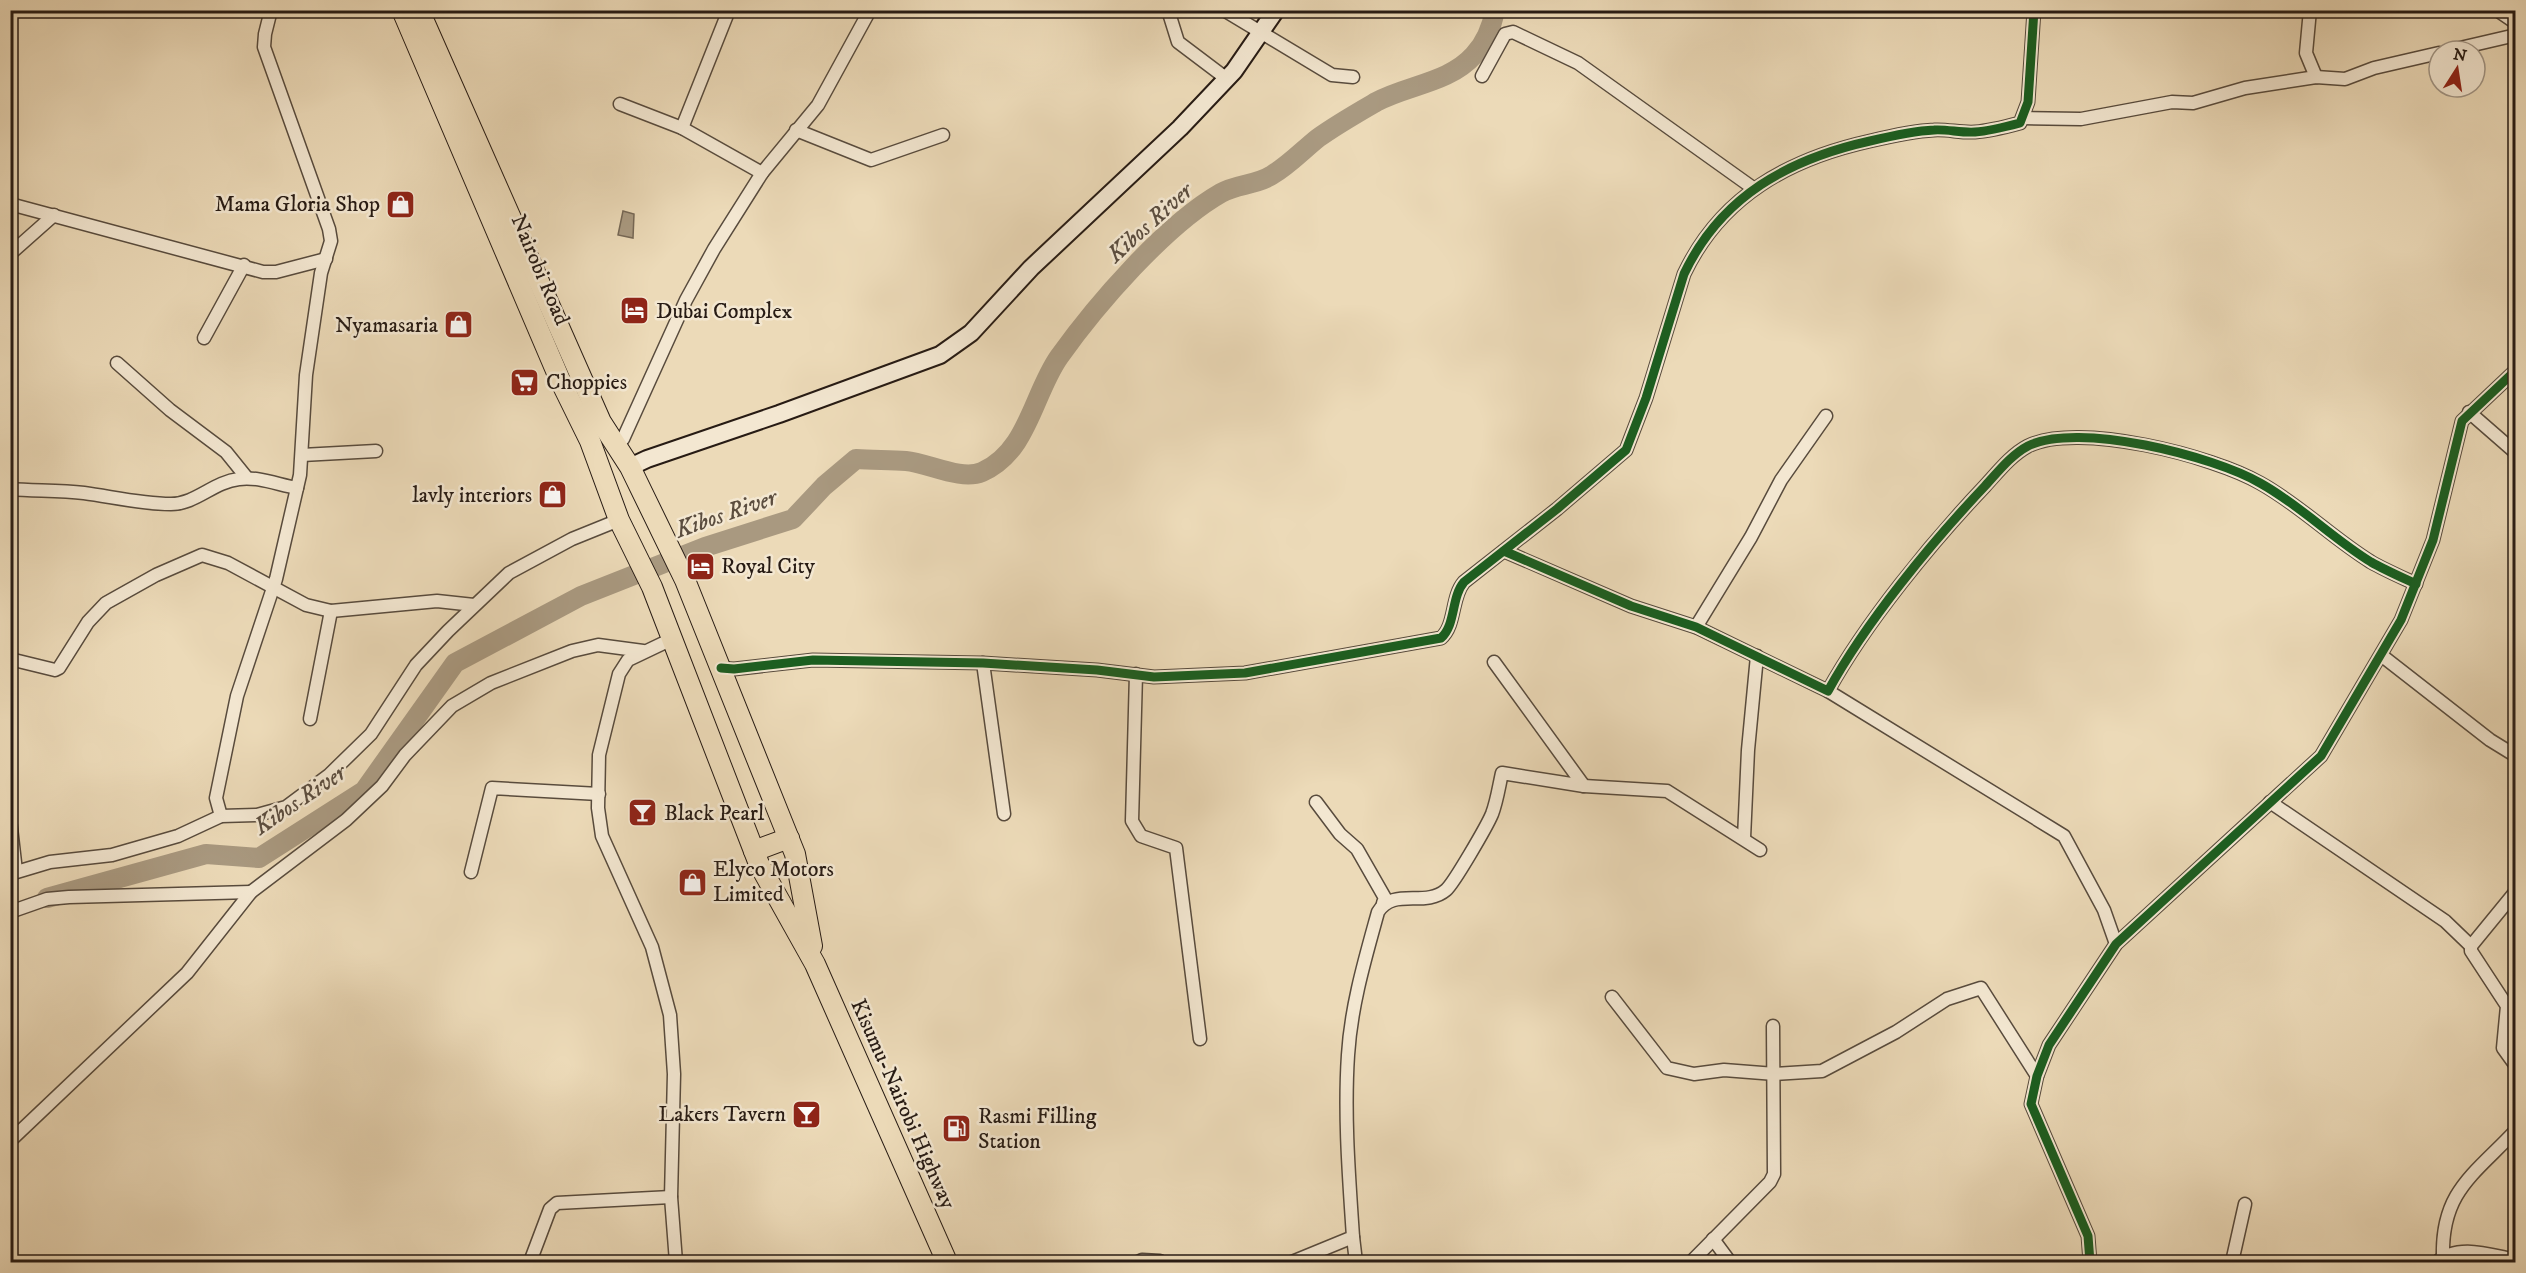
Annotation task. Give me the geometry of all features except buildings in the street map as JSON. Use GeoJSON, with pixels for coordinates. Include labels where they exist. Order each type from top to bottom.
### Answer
{"type":"FeatureCollection","features":[{"type":"Feature","properties":{"kind":"highway","name":"Nairobi Road"},"geometry":{"type":"LineString","coordinates":[[402,10],[556,369],[590,441],[619,520],[652,587],[753,850],[815,964]]}},
{"type":"Feature","properties":{"kind":"highway","name":"Nairobi Road"},"geometry":{"type":"LineString","coordinates":[[419,10],[601,422],[630,467],[685,580],[795,854],[815,964]]}},
{"type":"Feature","properties":{"kind":"highway"},"geometry":{"type":"LineString","coordinates":[[753,850],[789,838]]}},
{"type":"Feature","properties":{"kind":"highway","name":"Kisumu-Nairobi Highway"},"geometry":{"type":"LineString","coordinates":[[815,964],[947,1262]]}},
{"type":"Feature","properties":{"kind":"main road"},"geometry":{"type":"LineString","coordinates":[[630,467],[646,459],[779,414],[929,359],[957,345],[1031,268],[1180,128],[1227,79],[1276,10]]}},
{"type":"Feature","properties":{"kind":"street"},"geometry":{"type":"LineString","coordinates":[[221,816],[216,798],[237,696],[274,585],[297,488],[302,455],[306,375],[321,273],[331,241],[264,47],[271,10]]}},
{"type":"Feature","properties":{"kind":"street"},"geometry":{"type":"LineString","coordinates":[[682,128],[729,10]]}},
{"type":"Feature","properties":{"kind":"street"},"geometry":{"type":"LineString","coordinates":[[623,439],[686,300],[762,173],[818,105],[870,10]]}},
{"type":"Feature","properties":{"kind":"street"},"geometry":{"type":"LineString","coordinates":[[1168,10],[1178,42],[1227,79]]}},
{"type":"Feature","properties":{"kind":"street"},"geometry":{"type":"LineString","coordinates":[[1224,10],[1332,75],[1353,77]]}},
{"type":"Feature","properties":{"kind":"street"},"geometry":{"type":"LineString","coordinates":[[721,668],[734,669],[813,660],[983,663],[1154,677],[1245,674],[1317,659],[1437,640],[1445,635],[1459,588],[1626,450],[1646,398],[1684,274],[1692,256],[1715,222],[1753,188],[1787,168],[1833,149],[1934,130],[1974,132],[2005,128],[2020,123],[2028,102],[2034,10]]}},
{"type":"Feature","properties":{"kind":"street"},"geometry":{"type":"LineString","coordinates":[[2310,10],[2306,53],[2316,77]]}},
{"type":"Feature","properties":{"kind":"street"},"geometry":{"type":"LineString","coordinates":[[2497,10],[2516,23]]}},
{"type":"Feature","properties":{"kind":"street"},"geometry":{"type":"LineString","coordinates":[[1482,76],[1505,34],[1513,32],[1578,63],[1753,188]]}},
{"type":"Feature","properties":{"kind":"street"},"geometry":{"type":"LineString","coordinates":[[2487,42],[2516,35]]}},
{"type":"Feature","properties":{"kind":"street"},"geometry":{"type":"LineString","coordinates":[[2023,118],[2081,119],[2172,102],[2193,103],[2245,88],[2316,77],[2345,79],[2374,68],[2427,56]]}},
{"type":"Feature","properties":{"kind":"street"},"geometry":{"type":"LineString","coordinates":[[620,104],[682,128],[762,173]]}},
{"type":"Feature","properties":{"kind":"street"},"geometry":{"type":"LineString","coordinates":[[796,130],[871,160],[944,135]]}},
{"type":"Feature","properties":{"kind":"street"},"geometry":{"type":"LineString","coordinates":[[10,204],[270,273],[326,259]]}},
{"type":"Feature","properties":{"kind":"street"},"geometry":{"type":"LineString","coordinates":[[10,254],[54,215]]}},
{"type":"Feature","properties":{"kind":"street"},"geometry":{"type":"LineString","coordinates":[[204,338],[244,265]]}},
{"type":"Feature","properties":{"kind":"street"},"geometry":{"type":"LineString","coordinates":[[117,363],[170,410],[226,452],[247,478]]}},
{"type":"Feature","properties":{"kind":"street"},"geometry":{"type":"LineString","coordinates":[[2090,1263],[2088,1236],[2033,1111],[2032,1098],[2037,1076],[2049,1045],[2116,944],[2321,756],[2401,620],[2433,540],[2462,421],[2516,370]]}},
{"type":"Feature","properties":{"kind":"street"},"geometry":{"type":"LineString","coordinates":[[2469,412],[2516,453]]}},
{"type":"Feature","properties":{"kind":"street"},"geometry":{"type":"LineString","coordinates":[[1696,627],[1751,537],[1781,480],[1826,416]]}},
{"type":"Feature","properties":{"kind":"street"},"geometry":{"type":"LineString","coordinates":[[1828,691],[1874,621],[1954,518],[2012,457],[2030,446],[2055,439],[2125,440],[2175,451],[2225,467],[2260,482],[2371,562],[2416,584]]}},
{"type":"Feature","properties":{"kind":"street"},"geometry":{"type":"LineString","coordinates":[[302,455],[376,451]]}},
{"type":"Feature","properties":{"kind":"street"},"geometry":{"type":"LineString","coordinates":[[10,489],[54,490],[127,501],[171,504],[187,503],[227,482],[247,478],[297,488]]}},
{"type":"Feature","properties":{"kind":"street"},"geometry":{"type":"LineString","coordinates":[[10,819],[13,872],[50,862],[112,855],[178,836],[221,816],[257,815],[286,807],[322,781],[371,734],[416,665],[474,605],[509,573],[526,562],[619,520]]}},
{"type":"Feature","properties":{"kind":"street"},"geometry":{"type":"LineString","coordinates":[[1504,551],[1631,606],[1696,627],[1828,691],[2064,836],[2104,910],[2116,944]]}},
{"type":"Feature","properties":{"kind":"street"},"geometry":{"type":"LineString","coordinates":[[10,659],[50,671],[59,668],[88,622],[106,603],[202,555],[216,558],[274,585],[306,604],[331,611],[437,601],[474,605]]}},
{"type":"Feature","properties":{"kind":"street"},"geometry":{"type":"LineString","coordinates":[[310,719],[331,611]]}},
{"type":"Feature","properties":{"kind":"street"},"geometry":{"type":"LineString","coordinates":[[672,639],[628,660],[619,674],[599,755],[598,794],[602,836],[652,947],[670,1015],[674,1074],[671,1197],[676,1263]]}},
{"type":"Feature","properties":{"kind":"street"},"geometry":{"type":"LineString","coordinates":[[10,1141],[187,973],[251,892],[346,820],[382,786],[405,755],[452,706],[491,683],[572,651],[598,645],[643,651]]}},
{"type":"Feature","properties":{"kind":"street"},"geometry":{"type":"LineString","coordinates":[[2381,655],[2490,740],[2516,756]]}},
{"type":"Feature","properties":{"kind":"street"},"geometry":{"type":"LineString","coordinates":[[1744,838],[1748,750],[1757,656]]}},
{"type":"Feature","properties":{"kind":"street"},"geometry":{"type":"LineString","coordinates":[[1494,662],[1584,786]]}},
{"type":"Feature","properties":{"kind":"street"},"geometry":{"type":"LineString","coordinates":[[983,663],[1004,814]]}},
{"type":"Feature","properties":{"kind":"street"},"geometry":{"type":"LineString","coordinates":[[1136,674],[1132,821],[1141,836],[1176,848],[1200,1039]]}},
{"type":"Feature","properties":{"kind":"street"},"geometry":{"type":"LineString","coordinates":[[1383,903],[1391,899],[1430,897],[1446,890],[1491,815],[1502,773],[1584,786],[1667,791],[1760,850]]}},
{"type":"Feature","properties":{"kind":"street"},"geometry":{"type":"LineString","coordinates":[[471,872],[492,788],[598,794]]}},
{"type":"Feature","properties":{"kind":"street"},"geometry":{"type":"LineString","coordinates":[[1316,802],[1340,834],[1357,849],[1385,898],[1378,912],[1357,989],[1348,1053],[1347,1150],[1356,1263]]}},
{"type":"Feature","properties":{"kind":"street"},"geometry":{"type":"LineString","coordinates":[[2271,802],[2445,921],[2471,946],[2471,951],[2486,978],[2507,1006],[2503,1048],[2516,1066]]}},
{"type":"Feature","properties":{"kind":"street"},"geometry":{"type":"LineString","coordinates":[[2471,946],[2516,891]]}},
{"type":"Feature","properties":{"kind":"street"},"geometry":{"type":"LineString","coordinates":[[10,912],[47,899],[69,897],[251,892]]}},
{"type":"Feature","properties":{"kind":"street"},"geometry":{"type":"LineString","coordinates":[[1612,997],[1667,1068],[1694,1074],[1724,1070],[1775,1074],[1822,1071],[1896,1032],[1947,999],[1981,988],[2037,1076]]}},
{"type":"Feature","properties":{"kind":"street"},"geometry":{"type":"LineString","coordinates":[[1691,1263],[1770,1182],[1774,1174],[1773,1026]]}},
{"type":"Feature","properties":{"kind":"street"},"geometry":{"type":"LineString","coordinates":[[2516,1130],[2465,1183],[2454,1198],[2442,1230],[2440,1260],[2457,1252],[2478,1253],[2516,1260]]}},
{"type":"Feature","properties":{"kind":"street"},"geometry":{"type":"LineString","coordinates":[[530,1263],[550,1209],[557,1203],[671,1197]]}},
{"type":"Feature","properties":{"kind":"street"},"geometry":{"type":"LineString","coordinates":[[2232,1263],[2245,1204]]}},
{"type":"Feature","properties":{"kind":"street"},"geometry":{"type":"LineString","coordinates":[[1292,1263],[1353,1237]]}},
{"type":"Feature","properties":{"kind":"street"},"geometry":{"type":"LineString","coordinates":[[1713,1239],[1730,1263]]}},
{"type":"Feature","properties":{"kind":"street"},"geometry":{"type":"LineString","coordinates":[[1138,1263],[1142,1260],[1160,1261]]}},
{"type":"Feature","properties":{"kind":"shaded area"},"geometry":{"type":"Polygon","coordinates":[[[623,211],[634,214],[633,238],[618,235],[623,211]]]}},
{"type":"Feature","properties":{"kind":"waterway","name":"Kibos River"},"geometry":{"type":"LineString","coordinates":[[47,898],[206,854],[259,858],[364,791],[455,663],[581,596],[705,547],[793,519],[824,486],[856,459],[915,462],[964,474],[982,472],[997,463],[1020,437],[1050,372],[1074,336],[1155,245],[1199,207],[1221,193],[1272,175],[1318,138],[1376,102],[1440,78],[1464,64],[1485,40],[1495,10]]}},
{"type":"Feature","properties":{"kind":"cycle path"},"geometry":{"type":"LineString","coordinates":[[721,668],[734,669],[813,660],[983,663],[1097,670],[1154,677],[1245,673],[1441,638],[1449,626],[1457,595],[1464,582],[1557,509],[1626,450],[1646,398],[1684,274],[1699,247],[1717,223],[1738,202],[1760,185],[1812,158],[1886,137],[1918,131],[1975,132],[2020,123],[2028,102],[2034,10]]}},
{"type":"Feature","properties":{"kind":"cycle path"},"geometry":{"type":"LineString","coordinates":[[2090,1262],[2088,1236],[2031,1104],[2037,1076],[2049,1045],[2116,944],[2321,756],[2401,620],[2433,540],[2462,421],[2516,370]]}},
{"type":"Feature","properties":{"kind":"cycle path"},"geometry":{"type":"LineString","coordinates":[[1504,551],[1631,606],[1696,627],[1828,691],[1861,638],[1901,584],[1943,532],[2005,464],[2028,446],[2050,439],[2079,437],[2145,445],[2211,462],[2239,473],[2275,492],[2371,562],[2416,584]]}},
{"type":"Feature","properties":{"kind":"place","name":"Mama Gloria Shop"},"geometry":{"type":"Point","coordinates":[401,204]}},
{"type":"Feature","properties":{"kind":"place","name":"Dubai Complex"},"geometry":{"type":"Point","coordinates":[635,311]}},
{"type":"Feature","properties":{"kind":"place","name":"Nyamasaria"},"geometry":{"type":"Point","coordinates":[459,325]}},
{"type":"Feature","properties":{"kind":"place","name":"Choppies"},"geometry":{"type":"Point","coordinates":[525,382]}},
{"type":"Feature","properties":{"kind":"place","name":"lavly interiors"},"geometry":{"type":"Point","coordinates":[553,495]}},
{"type":"Feature","properties":{"kind":"place","name":"Royal City"},"geometry":{"type":"Point","coordinates":[700,566]}},
{"type":"Feature","properties":{"kind":"place","name":"Black Pearl"},"geometry":{"type":"Point","coordinates":[643,813]}},
{"type":"Feature","properties":{"kind":"place","name":"Elyco Motors Limited"},"geometry":{"type":"Point","coordinates":[692,882]}},
{"type":"Feature","properties":{"kind":"place","name":"Lakers Tavern"},"geometry":{"type":"Point","coordinates":[807,1114]}},
{"type":"Feature","properties":{"kind":"place","name":"Rasmi Filling Station"},"geometry":{"type":"Point","coordinates":[957,1129]}}]}
